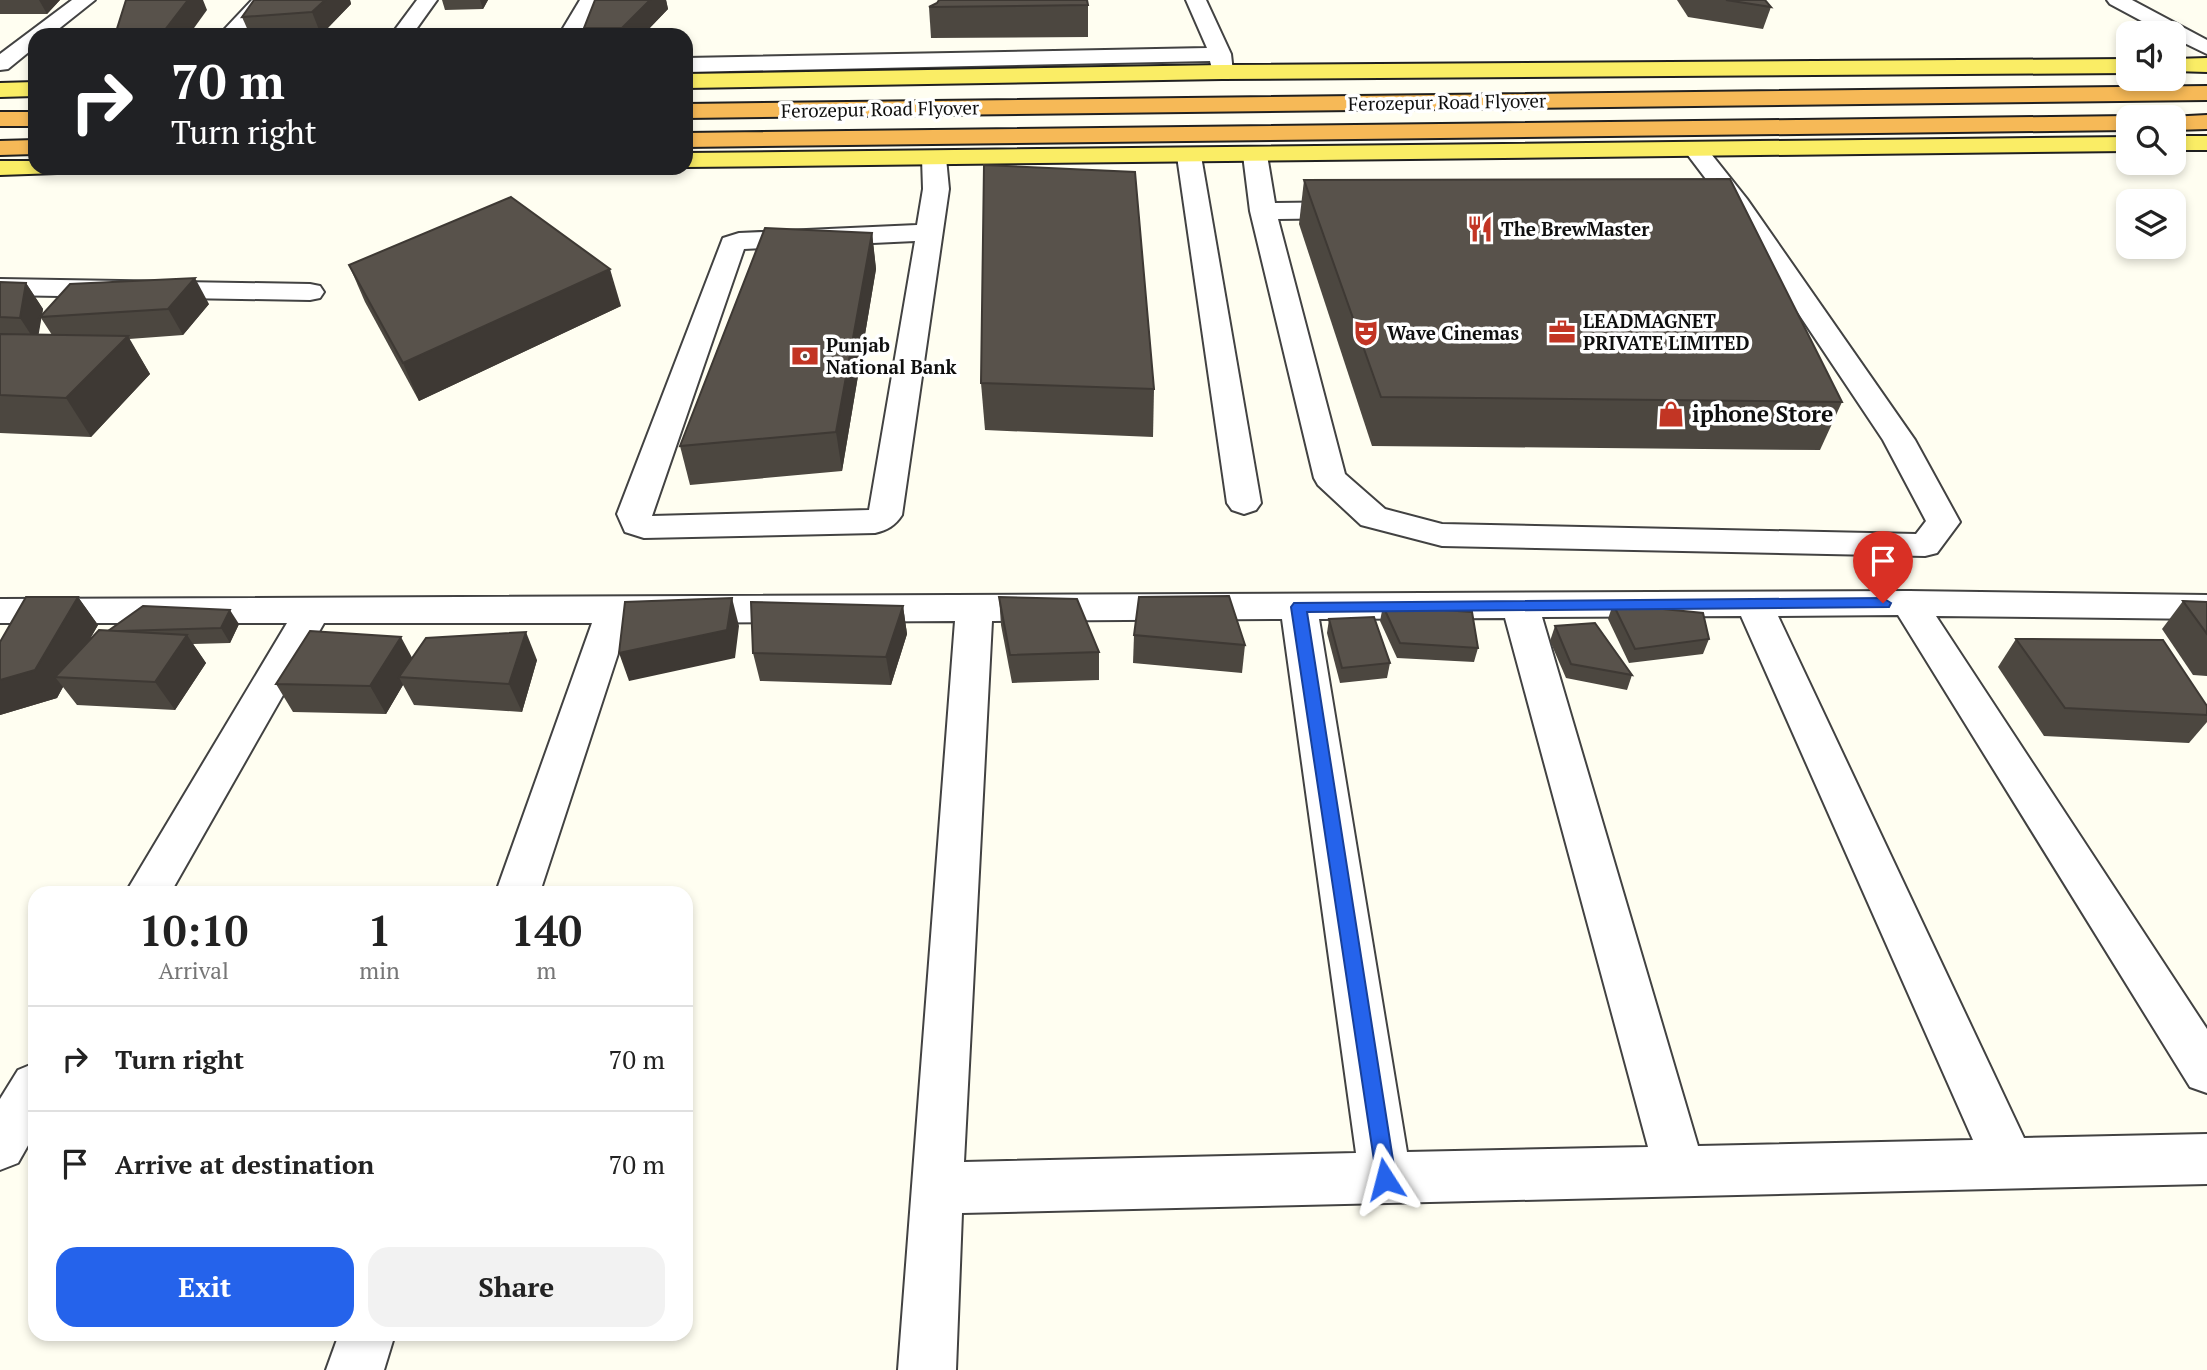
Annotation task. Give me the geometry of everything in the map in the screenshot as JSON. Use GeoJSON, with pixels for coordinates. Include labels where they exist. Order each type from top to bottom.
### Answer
{"type":"FeatureCollection","features":[{"type":"Feature","properties":{"kind":"highway","name":"Ferozepur Road Flyover"},"geometry":{"type":"LineString","coordinates":[[693,111],[2207,93]]}},
{"type":"Feature","properties":{"kind":"highway"},"geometry":{"type":"LineString","coordinates":[[0,119],[28,119]]}},
{"type":"Feature","properties":{"kind":"highway"},"geometry":{"type":"LineString","coordinates":[[2186,123],[2207,122]]}},
{"type":"Feature","properties":{"kind":"highway","name":"Ferozepur Road Flyover"},"geometry":{"type":"LineString","coordinates":[[693,141],[2116,123]]}},
{"type":"Feature","properties":{"kind":"highway"},"geometry":{"type":"LineString","coordinates":[[0,148],[28,147]]}},
{"type":"Feature","properties":{"kind":"main road"},"geometry":{"type":"LineString","coordinates":[[693,81],[1221,63],[2116,66]]}},
{"type":"Feature","properties":{"kind":"main road"},"geometry":{"type":"LineString","coordinates":[[2186,65],[2207,65]]}},
{"type":"Feature","properties":{"kind":"main road"},"geometry":{"type":"LineString","coordinates":[[0,90],[28,89]]}},
{"type":"Feature","properties":{"kind":"main road"},"geometry":{"type":"LineString","coordinates":[[2186,143],[2207,143]]}},
{"type":"Feature","properties":{"kind":"main road"},"geometry":{"type":"LineString","coordinates":[[693,160],[2116,144]]}},
{"type":"Feature","properties":{"kind":"main road"},"geometry":{"type":"LineString","coordinates":[[0,168],[28,168]]}},
{"type":"Feature","properties":{"kind":"street"},"geometry":{"type":"LineString","coordinates":[[47,28],[85,0]]}},
{"type":"Feature","properties":{"kind":"street"},"geometry":{"type":"LineString","coordinates":[[236,28],[263,0]]}},
{"type":"Feature","properties":{"kind":"street"},"geometry":{"type":"LineString","coordinates":[[406,28],[427,0]]}},
{"type":"Feature","properties":{"kind":"street"},"geometry":{"type":"LineString","coordinates":[[573,28],[590,0]]}},
{"type":"Feature","properties":{"kind":"street"},"geometry":{"type":"LineString","coordinates":[[693,65],[1221,63],[1196,0]]}},
{"type":"Feature","properties":{"kind":"street"},"geometry":{"type":"LineString","coordinates":[[2117,0],[2207,48]]}},
{"type":"Feature","properties":{"kind":"street"},"geometry":{"type":"LineString","coordinates":[[0,64],[28,42]]}},
{"type":"Feature","properties":{"kind":"street"},"geometry":{"type":"LineString","coordinates":[[0,71],[28,70]]}},
{"type":"Feature","properties":{"kind":"street"},"geometry":{"type":"LineString","coordinates":[[1255,155],[1263,211],[1330,478],[1373,517],[1442,535],[1925,545],[1943,522],[1905,452],[1724,204],[1696,150]]}},
{"type":"Feature","properties":{"kind":"street"},"geometry":{"type":"LineString","coordinates":[[1189,156],[1244,503]]}},
{"type":"Feature","properties":{"kind":"street"},"geometry":{"type":"LineString","coordinates":[[929,232],[739,241],[732,244],[634,514],[637,524],[644,527],[866,523],[875,522],[885,515],[936,189],[934,158]]}},
{"type":"Feature","properties":{"kind":"street"},"geometry":{"type":"LineString","coordinates":[[1263,211],[1375,210]]}},
{"type":"Feature","properties":{"kind":"street"},"geometry":{"type":"LineString","coordinates":[[0,287],[310,292]]}},
{"type":"Feature","properties":{"kind":"street"},"geometry":{"type":"LineString","coordinates":[[1909,603],[2207,1072]]}},
{"type":"Feature","properties":{"kind":"street"},"geometry":{"type":"LineString","coordinates":[[0,611],[614,611],[1909,603],[2207,607]]}},
{"type":"Feature","properties":{"kind":"street"},"geometry":{"type":"LineString","coordinates":[[1754,604],[2008,1163]]}},
{"type":"Feature","properties":{"kind":"street"},"geometry":{"type":"LineString","coordinates":[[1520,606],[1681,1171]]}},
{"type":"Feature","properties":{"kind":"street"},"geometry":{"type":"LineString","coordinates":[[1299,607],[1385,1179]]}},
{"type":"Feature","properties":{"kind":"street"},"geometry":{"type":"LineString","coordinates":[[927,1370],[974,609]]}},
{"type":"Feature","properties":{"kind":"street"},"geometry":{"type":"LineString","coordinates":[[152,886],[313,610]]}},
{"type":"Feature","properties":{"kind":"street"},"geometry":{"type":"LineString","coordinates":[[520,886],[614,611]]}},
{"type":"Feature","properties":{"kind":"street"},"geometry":{"type":"LineString","coordinates":[[0,1146],[28,1098]]}},
{"type":"Feature","properties":{"kind":"street"},"geometry":{"type":"LineString","coordinates":[[937,1188],[2207,1159]]}},
{"type":"Feature","properties":{"kind":"street"},"geometry":{"type":"LineString","coordinates":[[355,1370],[365,1341]]}},
{"type":"Feature","properties":{"kind":"building"},"geometry":{"type":"Polygon","coordinates":[[[126,0],[188,0],[166,28],[117,28],[126,0]]]}},
{"type":"Feature","properties":{"kind":"building"},"geometry":{"type":"Polygon","coordinates":[[[254,0],[325,0],[312,12],[242,17],[254,0]]]}},
{"type":"Feature","properties":{"kind":"building"},"geometry":{"type":"Polygon","coordinates":[[[595,0],[650,0],[622,28],[584,28],[595,0]]]}},
{"type":"Feature","properties":{"kind":"building"},"geometry":{"type":"Polygon","coordinates":[[[939,0],[1087,0],[1088,5],[929,7],[939,0]]]}},
{"type":"Feature","properties":{"kind":"building"},"geometry":{"type":"Polygon","coordinates":[[[1726,0],[1765,0],[1771,7],[1726,0]]]}},
{"type":"Feature","properties":{"kind":"building"},"geometry":{"type":"Polygon","coordinates":[[[984,165],[1135,172],[1154,389],[981,383],[984,165]]]}},
{"type":"Feature","properties":{"kind":"building"},"geometry":{"type":"Polygon","coordinates":[[[1730,179],[1842,402],[1381,397],[1304,180],[1730,179]]]}},
{"type":"Feature","properties":{"kind":"building"},"geometry":{"type":"Polygon","coordinates":[[[511,197],[610,269],[403,363],[349,265],[511,197]]]}},
{"type":"Feature","properties":{"kind":"building"},"geometry":{"type":"Polygon","coordinates":[[[765,228],[872,233],[836,432],[680,446],[765,228]]]}},
{"type":"Feature","properties":{"kind":"building"},"geometry":{"type":"Polygon","coordinates":[[[195,278],[168,309],[40,317],[70,284],[195,278]]]}},
{"type":"Feature","properties":{"kind":"building"},"geometry":{"type":"Polygon","coordinates":[[[0,282],[26,283],[20,318],[0,317],[0,282]]]}},
{"type":"Feature","properties":{"kind":"building"},"geometry":{"type":"Polygon","coordinates":[[[0,334],[128,336],[66,398],[0,395],[0,334]]]}},
{"type":"Feature","properties":{"kind":"building"},"geometry":{"type":"Polygon","coordinates":[[[1229,596],[1245,645],[1134,635],[1139,597],[1229,596]]]}},
{"type":"Feature","properties":{"kind":"building"},"geometry":{"type":"Polygon","coordinates":[[[26,597],[78,597],[35,670],[0,680],[0,642],[26,597]]]}},
{"type":"Feature","properties":{"kind":"building"},"geometry":{"type":"Polygon","coordinates":[[[999,597],[1077,599],[1099,652],[1010,655],[999,597]]]}},
{"type":"Feature","properties":{"kind":"building"},"geometry":{"type":"Polygon","coordinates":[[[732,598],[727,630],[619,653],[625,602],[732,598]]]}},
{"type":"Feature","properties":{"kind":"building"},"geometry":{"type":"Polygon","coordinates":[[[2183,601],[2207,602],[2207,634],[2183,601]]]}},
{"type":"Feature","properties":{"kind":"building"},"geometry":{"type":"Polygon","coordinates":[[[751,602],[903,606],[886,657],[753,653],[751,602]]]}},
{"type":"Feature","properties":{"kind":"building"},"geometry":{"type":"Polygon","coordinates":[[[1613,604],[1703,613],[1709,639],[1635,649],[1613,604]]]}},
{"type":"Feature","properties":{"kind":"building"},"geometry":{"type":"Polygon","coordinates":[[[143,606],[230,610],[221,628],[108,631],[143,606]]]}},
{"type":"Feature","properties":{"kind":"building"},"geometry":{"type":"Polygon","coordinates":[[[1383,606],[1472,612],[1478,648],[1400,643],[1383,606]]]}},
{"type":"Feature","properties":{"kind":"building"},"geometry":{"type":"Polygon","coordinates":[[[1374,617],[1390,663],[1342,668],[1329,619],[1374,617]]]}},
{"type":"Feature","properties":{"kind":"building"},"geometry":{"type":"Polygon","coordinates":[[[1595,623],[1632,675],[1571,664],[1555,626],[1595,623]]]}},
{"type":"Feature","properties":{"kind":"building"},"geometry":{"type":"Polygon","coordinates":[[[99,630],[187,635],[155,682],[55,677],[99,630]]]}},
{"type":"Feature","properties":{"kind":"building"},"geometry":{"type":"Polygon","coordinates":[[[310,631],[401,637],[370,686],[276,684],[310,631]]]}},
{"type":"Feature","properties":{"kind":"building"},"geometry":{"type":"Polygon","coordinates":[[[526,632],[509,684],[399,677],[426,638],[526,632]]]}},
{"type":"Feature","properties":{"kind":"building"},"geometry":{"type":"Polygon","coordinates":[[[2016,639],[2163,640],[2207,706],[2207,715],[2065,708],[2016,639]]]}},
{"type":"Feature","properties":{"kind":"place","name":"The BrewMaster"},"geometry":{"type":"Point","coordinates":[1480,229]}},
{"type":"Feature","properties":{"kind":"place","name":"LEADMAGNET PRIVATE LIMITED"},"geometry":{"type":"Point","coordinates":[1562,332]}},
{"type":"Feature","properties":{"kind":"place","name":"Wave Cinemas"},"geometry":{"type":"Point","coordinates":[1366,333]}},
{"type":"Feature","properties":{"kind":"place","name":"Punjab National Bank"},"geometry":{"type":"Point","coordinates":[805,356]}},
{"type":"Feature","properties":{"kind":"place","name":"iphone Store"},"geometry":{"type":"Point","coordinates":[1671,414]}},
{"type":"Feature","properties":{"kind":"route"},"geometry":{"type":"LineString","coordinates":[[1385,1179],[1299,607],[1883,603]]}}]}
